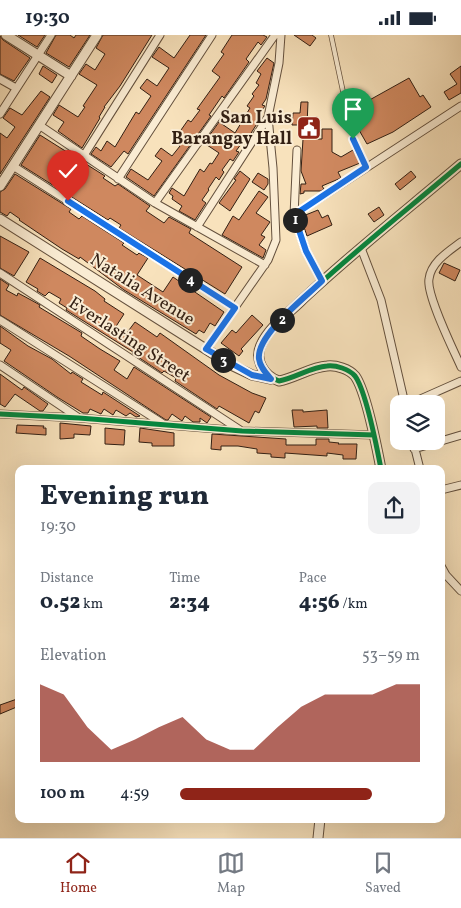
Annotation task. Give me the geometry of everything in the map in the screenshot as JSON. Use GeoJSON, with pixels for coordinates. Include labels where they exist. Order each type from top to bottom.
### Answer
{"type":"FeatureCollection","features":[{"type":"Feature","properties":{"kind":"street"},"geometry":{"type":"LineString","coordinates":[[6,35],[71,76]]}},
{"type":"Feature","properties":{"kind":"street"},"geometry":{"type":"LineString","coordinates":[[0,114],[51,35]]}},
{"type":"Feature","properties":{"kind":"street"},"geometry":{"type":"LineString","coordinates":[[0,186],[97,35]]}},
{"type":"Feature","properties":{"kind":"street"},"geometry":{"type":"LineString","coordinates":[[83,157],[160,35]]}},
{"type":"Feature","properties":{"kind":"street"},"geometry":{"type":"LineString","coordinates":[[118,179],[212,35]]}},
{"type":"Feature","properties":{"kind":"street"},"geometry":{"type":"LineString","coordinates":[[156,203],[275,35]]}},
{"type":"Feature","properties":{"kind":"street"},"geometry":{"type":"LineString","coordinates":[[206,349],[265,265],[276,240],[273,168],[268,117],[279,63],[281,35]]}},
{"type":"Feature","properties":{"kind":"street"},"geometry":{"type":"LineString","coordinates":[[0,79],[16,88]]}},
{"type":"Feature","properties":{"kind":"street"},"geometry":{"type":"LineString","coordinates":[[294,215],[461,106]]}},
{"type":"Feature","properties":{"kind":"street"},"geometry":{"type":"LineString","coordinates":[[196,227],[268,117]]}},
{"type":"Feature","properties":{"kind":"street"},"geometry":{"type":"LineString","coordinates":[[39,125],[83,157],[156,203],[265,265]]}},
{"type":"Feature","properties":{"kind":"street"},"geometry":{"type":"LineString","coordinates":[[297,150],[294,215],[306,251],[322,281]]}},
{"type":"Feature","properties":{"kind":"street"},"geometry":{"type":"LineString","coordinates":[[379,465],[374,435],[359,383],[355,376],[348,370],[327,366],[290,379],[279,381],[271,379],[260,364],[259,351],[262,343],[273,328],[322,281],[461,164]]}},
{"type":"Feature","properties":{"kind":"street"},"geometry":{"type":"LineString","coordinates":[[13,165],[235,308]]}},
{"type":"Feature","properties":{"kind":"street","name":"Natalia Avenue"},"geometry":{"type":"LineString","coordinates":[[0,219],[206,349],[252,375],[271,379]]}},
{"type":"Feature","properties":{"kind":"street"},"geometry":{"type":"LineString","coordinates":[[461,242],[438,260],[428,280],[434,304],[461,367]]}},
{"type":"Feature","properties":{"kind":"street"},"geometry":{"type":"LineString","coordinates":[[361,248],[380,300],[403,395]]}},
{"type":"Feature","properties":{"kind":"street","name":"Everlasting Street"},"geometry":{"type":"LineString","coordinates":[[0,273],[242,431]]}},
{"type":"Feature","properties":{"kind":"street"},"geometry":{"type":"LineString","coordinates":[[0,321],[164,425]]}},
{"type":"Feature","properties":{"kind":"street"},"geometry":{"type":"LineString","coordinates":[[0,365],[79,418]]}},
{"type":"Feature","properties":{"kind":"street"},"geometry":{"type":"LineString","coordinates":[[430,395],[461,381]]}},
{"type":"Feature","properties":{"kind":"street"},"geometry":{"type":"LineString","coordinates":[[0,414],[79,418],[242,431],[374,435]]}},
{"type":"Feature","properties":{"kind":"street"},"geometry":{"type":"LineString","coordinates":[[445,438],[461,435]]}},
{"type":"Feature","properties":{"kind":"street"},"geometry":{"type":"LineString","coordinates":[[415,450],[419,465]]}},
{"type":"Feature","properties":{"kind":"street"},"geometry":{"type":"LineString","coordinates":[[445,489],[461,485]]}},
{"type":"Feature","properties":{"kind":"street"},"geometry":{"type":"LineString","coordinates":[[445,573],[461,591]]}},
{"type":"Feature","properties":{"kind":"street"},"geometry":{"type":"LineString","coordinates":[[318,838],[320,823]]}},
{"type":"Feature","properties":{"kind":"lane"},"geometry":{"type":"LineString","coordinates":[[331,35],[345,101]]}},
{"type":"Feature","properties":{"kind":"lane"},"geometry":{"type":"LineString","coordinates":[[353,130],[353,139],[366,167]]}},
{"type":"Feature","properties":{"kind":"building"},"geometry":{"type":"Polygon","coordinates":[[[18,35],[45,35],[37,47],[18,35]]]}},
{"type":"Feature","properties":{"kind":"building"},"geometry":{"type":"Polygon","coordinates":[[[56,35],[70,35],[74,38],[76,35],[90,35],[69,67],[46,53],[56,35]]]}},
{"type":"Feature","properties":{"kind":"building"},"geometry":{"type":"Polygon","coordinates":[[[103,35],[152,35],[120,86],[104,107],[100,118],[82,148],[58,131],[64,122],[53,115],[59,105],[78,117],[85,107],[83,106],[97,85],[79,74],[86,64],[95,70],[105,54],[96,48],[103,35]]]}},
{"type":"Feature","properties":{"kind":"building"},"geometry":{"type":"Polygon","coordinates":[[[190,35],[206,35],[128,154],[124,151],[111,167],[91,154],[96,147],[101,151],[107,141],[115,147],[136,112],[139,114],[151,96],[140,88],[147,79],[157,86],[169,68],[152,57],[159,47],[174,58],[190,35]]]}},
{"type":"Feature","properties":{"kind":"building"},"geometry":{"type":"Polygon","coordinates":[[[232,35],[263,35],[267,37],[261,45],[258,42],[246,59],[249,62],[224,98],[222,96],[209,115],[211,116],[154,196],[126,177],[131,169],[148,180],[162,161],[155,156],[161,148],[172,156],[180,146],[175,142],[181,130],[188,120],[191,122],[200,110],[197,109],[220,77],[212,71],[224,54],[221,52],[232,35]]]}},
{"type":"Feature","properties":{"kind":"building"},"geometry":{"type":"Polygon","coordinates":[[[294,35],[312,35],[316,38],[310,46],[294,35]]]}},
{"type":"Feature","properties":{"kind":"building"},"geometry":{"type":"Polygon","coordinates":[[[0,36],[30,58],[14,81],[0,74],[0,36]]]}},
{"type":"Feature","properties":{"kind":"building"},"geometry":{"type":"Polygon","coordinates":[[[267,58],[274,63],[266,99],[262,105],[265,106],[257,117],[260,119],[246,141],[244,140],[236,151],[239,152],[233,161],[230,159],[222,170],[224,172],[219,180],[216,177],[208,189],[202,200],[206,203],[195,220],[179,211],[182,206],[172,199],[173,196],[169,193],[172,188],[184,196],[200,169],[204,172],[210,163],[212,164],[219,153],[204,143],[219,122],[235,133],[250,108],[247,106],[254,96],[252,94],[259,85],[256,83],[261,74],[257,71],[267,58]]]}},
{"type":"Feature","properties":{"kind":"building"},"geometry":{"type":"Polygon","coordinates":[[[43,66],[57,75],[52,83],[39,74],[43,66]]]}},
{"type":"Feature","properties":{"kind":"building"},"geometry":{"type":"Polygon","coordinates":[[[461,66],[461,93],[449,100],[444,92],[457,84],[450,74],[461,66]]]}},
{"type":"Feature","properties":{"kind":"building"},"geometry":{"type":"Polygon","coordinates":[[[409,78],[420,97],[423,95],[431,107],[393,132],[367,144],[359,130],[357,131],[353,126],[355,125],[348,112],[409,78]]]}},
{"type":"Feature","properties":{"kind":"building"},"geometry":{"type":"Polygon","coordinates":[[[41,91],[50,97],[0,174],[0,133],[7,138],[15,127],[3,118],[10,108],[22,115],[41,91]]]}},
{"type":"Feature","properties":{"kind":"building"},"geometry":{"type":"Polygon","coordinates":[[[301,102],[308,102],[307,125],[292,125],[293,113],[300,113],[301,102]]]}},
{"type":"Feature","properties":{"kind":"building"},"geometry":{"type":"Polygon","coordinates":[[[322,129],[332,129],[332,152],[341,157],[353,150],[360,163],[338,172],[341,178],[322,186],[324,189],[321,191],[304,191],[304,193],[300,194],[301,184],[306,184],[301,171],[303,139],[322,139],[322,129]]]}},
{"type":"Feature","properties":{"kind":"building"},"geometry":{"type":"Polygon","coordinates":[[[40,135],[105,176],[103,178],[115,186],[118,184],[150,206],[146,211],[164,223],[169,217],[191,229],[189,233],[242,267],[225,294],[119,228],[121,225],[110,218],[108,220],[21,165],[40,135]]]}},
{"type":"Feature","properties":{"kind":"building"},"geometry":{"type":"Polygon","coordinates":[[[240,171],[250,179],[230,211],[219,203],[236,180],[234,179],[240,171]]]}},
{"type":"Feature","properties":{"kind":"building"},"geometry":{"type":"Polygon","coordinates":[[[411,171],[416,177],[400,190],[395,184],[411,171]]]}},
{"type":"Feature","properties":{"kind":"building"},"geometry":{"type":"Polygon","coordinates":[[[258,173],[268,179],[268,184],[264,190],[252,182],[258,173]]]}},
{"type":"Feature","properties":{"kind":"building"},"geometry":{"type":"Polygon","coordinates":[[[15,174],[71,209],[69,212],[79,219],[82,216],[124,243],[122,245],[137,255],[139,253],[148,258],[137,275],[163,292],[173,277],[224,312],[215,326],[210,323],[204,333],[199,330],[196,334],[124,290],[80,257],[79,259],[62,249],[10,212],[7,216],[0,212],[0,192],[5,189],[15,174]]]}},
{"type":"Feature","properties":{"kind":"building"},"geometry":{"type":"Polygon","coordinates":[[[259,191],[268,197],[256,213],[270,222],[261,235],[265,237],[259,245],[266,250],[263,258],[222,235],[233,216],[239,220],[259,191]]]}},
{"type":"Feature","properties":{"kind":"building"},"geometry":{"type":"Polygon","coordinates":[[[379,207],[384,215],[374,222],[368,214],[379,207]]]}},
{"type":"Feature","properties":{"kind":"building"},"geometry":{"type":"Polygon","coordinates":[[[318,210],[322,218],[328,215],[332,225],[307,236],[302,221],[305,221],[303,216],[318,210]]]}},
{"type":"Feature","properties":{"kind":"building"},"geometry":{"type":"Polygon","coordinates":[[[0,236],[29,252],[14,276],[0,268],[0,236]]]}},
{"type":"Feature","properties":{"kind":"building"},"geometry":{"type":"Polygon","coordinates":[[[40,258],[95,291],[105,299],[104,301],[124,314],[115,328],[126,334],[135,322],[157,337],[160,333],[219,375],[252,393],[266,398],[259,413],[255,411],[249,423],[219,406],[217,409],[175,381],[176,378],[164,371],[162,373],[133,352],[66,310],[67,308],[59,303],[61,299],[49,292],[45,296],[37,291],[38,289],[26,282],[40,258]]]}},
{"type":"Feature","properties":{"kind":"building"},"geometry":{"type":"Polygon","coordinates":[[[444,263],[460,270],[455,281],[439,273],[444,263]]]}},
{"type":"Feature","properties":{"kind":"building"},"geometry":{"type":"Polygon","coordinates":[[[0,279],[9,285],[6,290],[17,296],[18,293],[40,305],[39,307],[82,333],[81,336],[120,361],[114,370],[127,379],[134,367],[211,417],[207,423],[200,418],[200,422],[193,422],[185,416],[182,421],[172,414],[166,420],[69,356],[0,315],[0,279]]]}},
{"type":"Feature","properties":{"kind":"building"},"geometry":{"type":"Polygon","coordinates":[[[252,315],[263,325],[241,349],[243,351],[239,356],[221,343],[232,330],[236,333],[252,315]]]}},
{"type":"Feature","properties":{"kind":"building"},"geometry":{"type":"Polygon","coordinates":[[[0,326],[28,346],[52,359],[71,374],[72,372],[83,379],[81,382],[102,395],[103,392],[140,416],[136,417],[130,413],[126,416],[116,410],[113,415],[104,409],[101,414],[90,409],[88,413],[83,413],[57,397],[4,361],[11,350],[0,343],[0,326]]]}},
{"type":"Feature","properties":{"kind":"building"},"geometry":{"type":"Polygon","coordinates":[[[0,374],[22,390],[24,387],[48,404],[43,411],[40,411],[15,394],[5,407],[0,404],[0,374]]]}},
{"type":"Feature","properties":{"kind":"building"},"geometry":{"type":"Polygon","coordinates":[[[292,410],[303,410],[303,412],[327,410],[328,428],[317,428],[317,426],[294,427],[292,410]]]}},
{"type":"Feature","properties":{"kind":"building"},"geometry":{"type":"Polygon","coordinates":[[[60,423],[91,426],[90,435],[74,434],[74,438],[60,439],[60,423]]]}},
{"type":"Feature","properties":{"kind":"building"},"geometry":{"type":"Polygon","coordinates":[[[17,425],[44,426],[43,428],[46,428],[46,435],[16,433],[17,425]]]}},
{"type":"Feature","properties":{"kind":"building"},"geometry":{"type":"Polygon","coordinates":[[[105,428],[125,430],[124,445],[105,444],[105,428]]]}},
{"type":"Feature","properties":{"kind":"building"},"geometry":{"type":"Polygon","coordinates":[[[140,428],[174,433],[174,446],[152,446],[152,443],[139,442],[140,428]]]}},
{"type":"Feature","properties":{"kind":"building"},"geometry":{"type":"Polygon","coordinates":[[[212,434],[286,439],[286,445],[316,445],[316,439],[329,439],[329,442],[338,444],[357,444],[356,459],[343,459],[343,455],[327,453],[327,456],[285,453],[285,458],[271,457],[271,454],[257,453],[257,449],[238,446],[221,446],[221,450],[211,449],[212,434]]]}},
{"type":"Feature","properties":{"kind":"building"},"geometry":{"type":"Polygon","coordinates":[[[15,700],[15,708],[0,714],[0,705],[15,700]]]}},
{"type":"Feature","properties":{"kind":"cycle path"},"geometry":{"type":"LineString","coordinates":[[380,465],[367,406],[355,376],[342,368],[327,366],[315,368],[279,381],[269,375],[262,367],[259,351],[264,338],[285,316],[341,265],[461,164]]}},
{"type":"Feature","properties":{"kind":"cycle path"},"geometry":{"type":"LineString","coordinates":[[0,414],[79,418],[242,431],[374,435]]}},
{"type":"Feature","properties":{"kind":"place","name":"San Luis Barangay Hall"},"geometry":{"type":"Point","coordinates":[309,128]}},
{"type":"Feature","properties":{"kind":"route"},"geometry":{"type":"LineString","coordinates":[[68,201],[235,308],[206,349],[231,365],[252,375],[271,379],[258,358],[262,343],[273,328],[322,281],[306,251],[294,215],[366,167],[353,139]]}}]}
